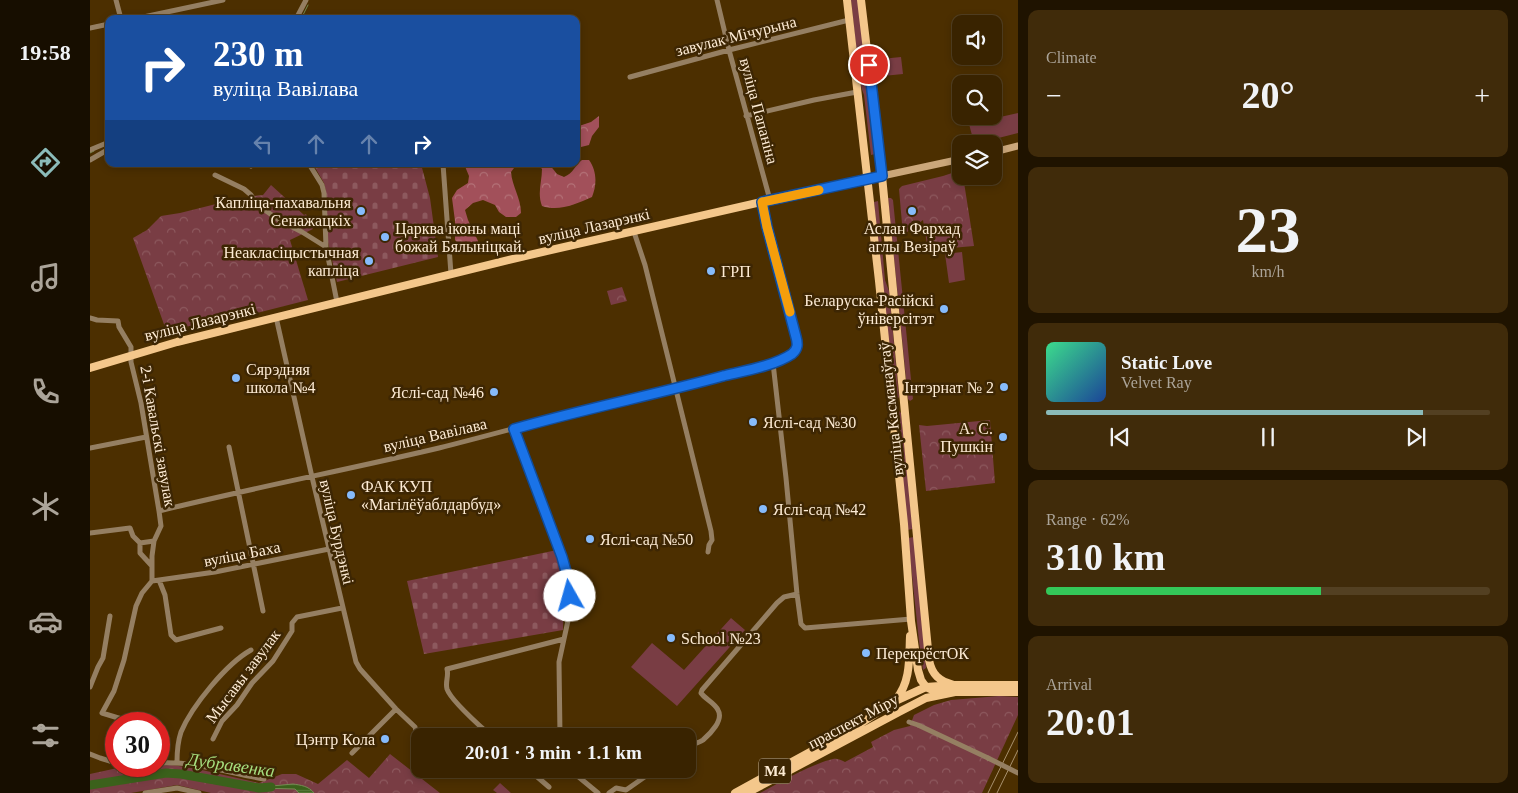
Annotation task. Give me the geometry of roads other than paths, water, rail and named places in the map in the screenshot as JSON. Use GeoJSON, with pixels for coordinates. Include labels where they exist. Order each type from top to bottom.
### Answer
{"type":"FeatureCollection","features":[{"type":"Feature","properties":{"kind":"main road","name":"вуліца Касманаўтаў"},"geometry":{"type":"LineString","coordinates":[[847,0],[868,180],[903,515],[911,620],[918,670]]}},
{"type":"Feature","properties":{"kind":"main road","name":"вуліца Касманаўтаў"},"geometry":{"type":"LineString","coordinates":[[861,0],[882,176],[931,674],[926,687]]}},
{"type":"Feature","properties":{"kind":"main road"},"geometry":{"type":"LineString","coordinates":[[1002,150],[1018,146]]}},
{"type":"Feature","properties":{"kind":"main road","name":"вуліца Лазарэнкі"},"geometry":{"type":"LineString","coordinates":[[90,368],[176,342],[525,256],[952,161]]}},
{"type":"Feature","properties":{"kind":"main road","name":"вуліца Касманаўтаў"},"geometry":{"type":"LineString","coordinates":[[893,702],[902,692],[907,680],[911,620]]}},
{"type":"Feature","properties":{"kind":"main road"},"geometry":{"type":"LineString","coordinates":[[918,670],[922,676],[926,676],[930,666]]}},
{"type":"Feature","properties":{"kind":"main road"},"geometry":{"type":"LineString","coordinates":[[930,666],[933,673],[952,690]]}},
{"type":"Feature","properties":{"kind":"main road"},"geometry":{"type":"LineString","coordinates":[[899,712],[926,687],[921,680],[918,670]]}},
{"type":"Feature","properties":{"kind":"main road","name":"М4"},"geometry":{"type":"LineString","coordinates":[[952,690],[1002,688],[1018,685]]}},
{"type":"Feature","properties":{"kind":"main road","name":"праспект Міру"},"geometry":{"type":"LineString","coordinates":[[735,793],[854,728],[893,702],[926,687],[952,690]]}},
{"type":"Feature","properties":{"kind":"main road","name":"М4"},"geometry":{"type":"LineString","coordinates":[[1002,688],[1018,692]]}},
{"type":"Feature","properties":{"kind":"main road","name":"праспект Міру"},"geometry":{"type":"LineString","coordinates":[[747,793],[926,698],[952,690]]}},
{"type":"Feature","properties":{"kind":"street"},"geometry":{"type":"LineString","coordinates":[[116,0],[121,15]]}},
{"type":"Feature","properties":{"kind":"street"},"geometry":{"type":"LineString","coordinates":[[153,15],[223,0]]}},
{"type":"Feature","properties":{"kind":"street"},"geometry":{"type":"LineString","coordinates":[[298,15],[306,0]]}},
{"type":"Feature","properties":{"kind":"street","name":"вуліца Папаніна"},"geometry":{"type":"LineString","coordinates":[[717,0],[766,201],[767,227],[798,345],[792,354],[773,363]]}},
{"type":"Feature","properties":{"kind":"street","name":"завулак Мічурына"},"geometry":{"type":"LineString","coordinates":[[630,77],[849,20]]}},
{"type":"Feature","properties":{"kind":"street"},"geometry":{"type":"LineString","coordinates":[[90,28],[105,25]]}},
{"type":"Feature","properties":{"kind":"street"},"geometry":{"type":"LineString","coordinates":[[746,116],[857,92]]}},
{"type":"Feature","properties":{"kind":"street"},"geometry":{"type":"LineString","coordinates":[[90,150],[105,144]]}},
{"type":"Feature","properties":{"kind":"street"},"geometry":{"type":"LineString","coordinates":[[90,160],[105,151]]}},
{"type":"Feature","properties":{"kind":"street"},"geometry":{"type":"LineString","coordinates":[[310,167],[322,185],[324,193],[326,247],[337,302]]}},
{"type":"Feature","properties":{"kind":"street"},"geometry":{"type":"LineString","coordinates":[[443,167],[451,274]]}},
{"type":"Feature","properties":{"kind":"street"},"geometry":{"type":"LineString","coordinates":[[215,175],[244,189],[256,204],[278,220],[326,247]]}},
{"type":"Feature","properties":{"kind":"street"},"geometry":{"type":"LineString","coordinates":[[634,232],[645,265],[711,531],[712,540],[708,552]]}},
{"type":"Feature","properties":{"kind":"street","name":"вуліца Бурдэнкі"},"geometry":{"type":"LineString","coordinates":[[276,317],[356,662],[360,669],[415,728]]}},
{"type":"Feature","properties":{"kind":"street","name":"2-і Кавальскі завулак"},"geometry":{"type":"LineString","coordinates":[[90,318],[118,321],[119,327],[131,347],[131,362],[141,403],[161,526],[154,541],[152,581]]}},
{"type":"Feature","properties":{"kind":"street"},"geometry":{"type":"LineString","coordinates":[[773,363],[801,624],[805,628],[911,620]]}},
{"type":"Feature","properties":{"kind":"street","name":"вуліца Вавілава"},"geometry":{"type":"LineString","coordinates":[[159,510],[312,477],[514,429],[773,363]]}},
{"type":"Feature","properties":{"kind":"street"},"geometry":{"type":"LineString","coordinates":[[514,429],[567,575],[570,596],[569,616],[559,662],[560,728]]}},
{"type":"Feature","properties":{"kind":"street"},"geometry":{"type":"LineString","coordinates":[[90,448],[146,437]]}},
{"type":"Feature","properties":{"kind":"street"},"geometry":{"type":"LineString","coordinates":[[230,447],[263,611]]}},
{"type":"Feature","properties":{"kind":"street"},"geometry":{"type":"LineString","coordinates":[[90,526],[91,532],[128,527],[140,543],[140,553],[152,565]]}},
{"type":"Feature","properties":{"kind":"street"},"geometry":{"type":"LineString","coordinates":[[140,543],[154,541]]}},
{"type":"Feature","properties":{"kind":"street","name":"вуліца Баха"},"geometry":{"type":"LineString","coordinates":[[159,580],[254,565],[329,549]]}},
{"type":"Feature","properties":{"kind":"street"},"geometry":{"type":"LineString","coordinates":[[105,714],[102,713],[114,691],[124,660],[136,606],[142,593],[152,581],[159,580],[165,595],[170,632],[173,638],[176,640],[220,628]]}},
{"type":"Feature","properties":{"kind":"street"},"geometry":{"type":"LineString","coordinates":[[696,744],[702,742],[718,723],[720,716],[718,709],[704,698],[701,693],[702,690],[777,603],[784,597],[797,594]]}},
{"type":"Feature","properties":{"kind":"street","name":"Мысавы завулак"},"geometry":{"type":"LineString","coordinates":[[213,739],[222,721],[273,661],[292,631],[292,623],[296,617],[342,608]]}},
{"type":"Feature","properties":{"kind":"street"},"geometry":{"type":"LineString","coordinates":[[90,687],[103,658],[110,616]]}},
{"type":"Feature","properties":{"kind":"street"},"geometry":{"type":"LineString","coordinates":[[483,728],[448,692],[446,685],[447,669],[564,639]]}},
{"type":"Feature","properties":{"kind":"street"},"geometry":{"type":"LineString","coordinates":[[177,762],[180,734],[189,715],[216,681],[242,655],[251,650]]}},
{"type":"Feature","properties":{"kind":"street"},"geometry":{"type":"LineString","coordinates":[[352,753],[396,709]]}},
{"type":"Feature","properties":{"kind":"street"},"geometry":{"type":"LineString","coordinates":[[909,722],[1018,773]]}},
{"type":"Feature","properties":{"kind":"street"},"geometry":{"type":"LineString","coordinates":[[90,754],[105,760]]}},
{"type":"Feature","properties":{"kind":"street"},"geometry":{"type":"LineString","coordinates":[[170,762],[206,766],[264,779]]}},
{"type":"Feature","properties":{"kind":"street"},"geometry":{"type":"LineString","coordinates":[[539,778],[549,786]]}},
{"type":"Feature","properties":{"kind":"street"},"geometry":{"type":"LineString","coordinates":[[580,778],[598,793]]}},
{"type":"Feature","properties":{"kind":"street"},"geometry":{"type":"LineString","coordinates":[[609,793],[616,788],[626,790],[643,778]]}},
{"type":"Feature","properties":{"kind":"street"},"geometry":{"type":"LineString","coordinates":[[145,793],[177,788],[199,793]]}},
{"type":"Feature","properties":{"kind":"waterway"},"geometry":{"type":"LineString","coordinates":[[303,15],[308,5]]}},
{"type":"Feature","properties":{"kind":"waterway"},"geometry":{"type":"LineString","coordinates":[[90,153],[94,151]]}},
{"type":"Feature","properties":{"kind":"waterway","name":"Дубравенка"},"geometry":{"type":"LineString","coordinates":[[90,785],[166,773],[259,788],[271,787]]}},
{"type":"Feature","properties":{"kind":"railway"},"geometry":{"type":"LineString","coordinates":[[988,793],[1018,732]]}},
{"type":"Feature","properties":{"kind":"railway"},"geometry":{"type":"LineString","coordinates":[[997,793],[1018,750]]}},
{"type":"Feature","properties":{"kind":"place","name":"Капліца-пахавальня Сенажацкіх"},"geometry":{"type":"Point","coordinates":[361,211]}},
{"type":"Feature","properties":{"kind":"place","name":"Аслан Фархад аглы Везіраў"},"geometry":{"type":"Point","coordinates":[912,211]}},
{"type":"Feature","properties":{"kind":"place","name":"Царква іконы маці божай Бялыніцкай."},"geometry":{"type":"Point","coordinates":[385,237]}},
{"type":"Feature","properties":{"kind":"place","name":"Неакласіцыстычная капліца"},"geometry":{"type":"Point","coordinates":[369,261]}},
{"type":"Feature","properties":{"kind":"place","name":"ГРП"},"geometry":{"type":"Point","coordinates":[711,271]}},
{"type":"Feature","properties":{"kind":"place","name":"Беларуска-Расійскі ўніверсітэт"},"geometry":{"type":"Point","coordinates":[944,309]}},
{"type":"Feature","properties":{"kind":"place","name":"Сярэдняя школа №4"},"geometry":{"type":"Point","coordinates":[236,378]}},
{"type":"Feature","properties":{"kind":"place","name":"Інтэрнат № 2"},"geometry":{"type":"Point","coordinates":[1004,387]}},
{"type":"Feature","properties":{"kind":"place","name":"Яслі-сад №46"},"geometry":{"type":"Point","coordinates":[494,392]}},
{"type":"Feature","properties":{"kind":"place","name":"Яслі-сад №30"},"geometry":{"type":"Point","coordinates":[753,422]}},
{"type":"Feature","properties":{"kind":"place","name":"А. С. Пушкін"},"geometry":{"type":"Point","coordinates":[1003,437]}},
{"type":"Feature","properties":{"kind":"place","name":"ФАК КУП «Магілёўаблдарбуд»"},"geometry":{"type":"Point","coordinates":[351,495]}},
{"type":"Feature","properties":{"kind":"place","name":"Яслі-сад №42"},"geometry":{"type":"Point","coordinates":[763,509]}},
{"type":"Feature","properties":{"kind":"place","name":"Яслі-сад №50"},"geometry":{"type":"Point","coordinates":[590,539]}},
{"type":"Feature","properties":{"kind":"place","name":"School №23"},"geometry":{"type":"Point","coordinates":[671,638]}},
{"type":"Feature","properties":{"kind":"place","name":"ПерекрёстОК"},"geometry":{"type":"Point","coordinates":[866,653]}},
{"type":"Feature","properties":{"kind":"place","name":"Цэнтр Кола"},"geometry":{"type":"Point","coordinates":[385,739]}}]}
